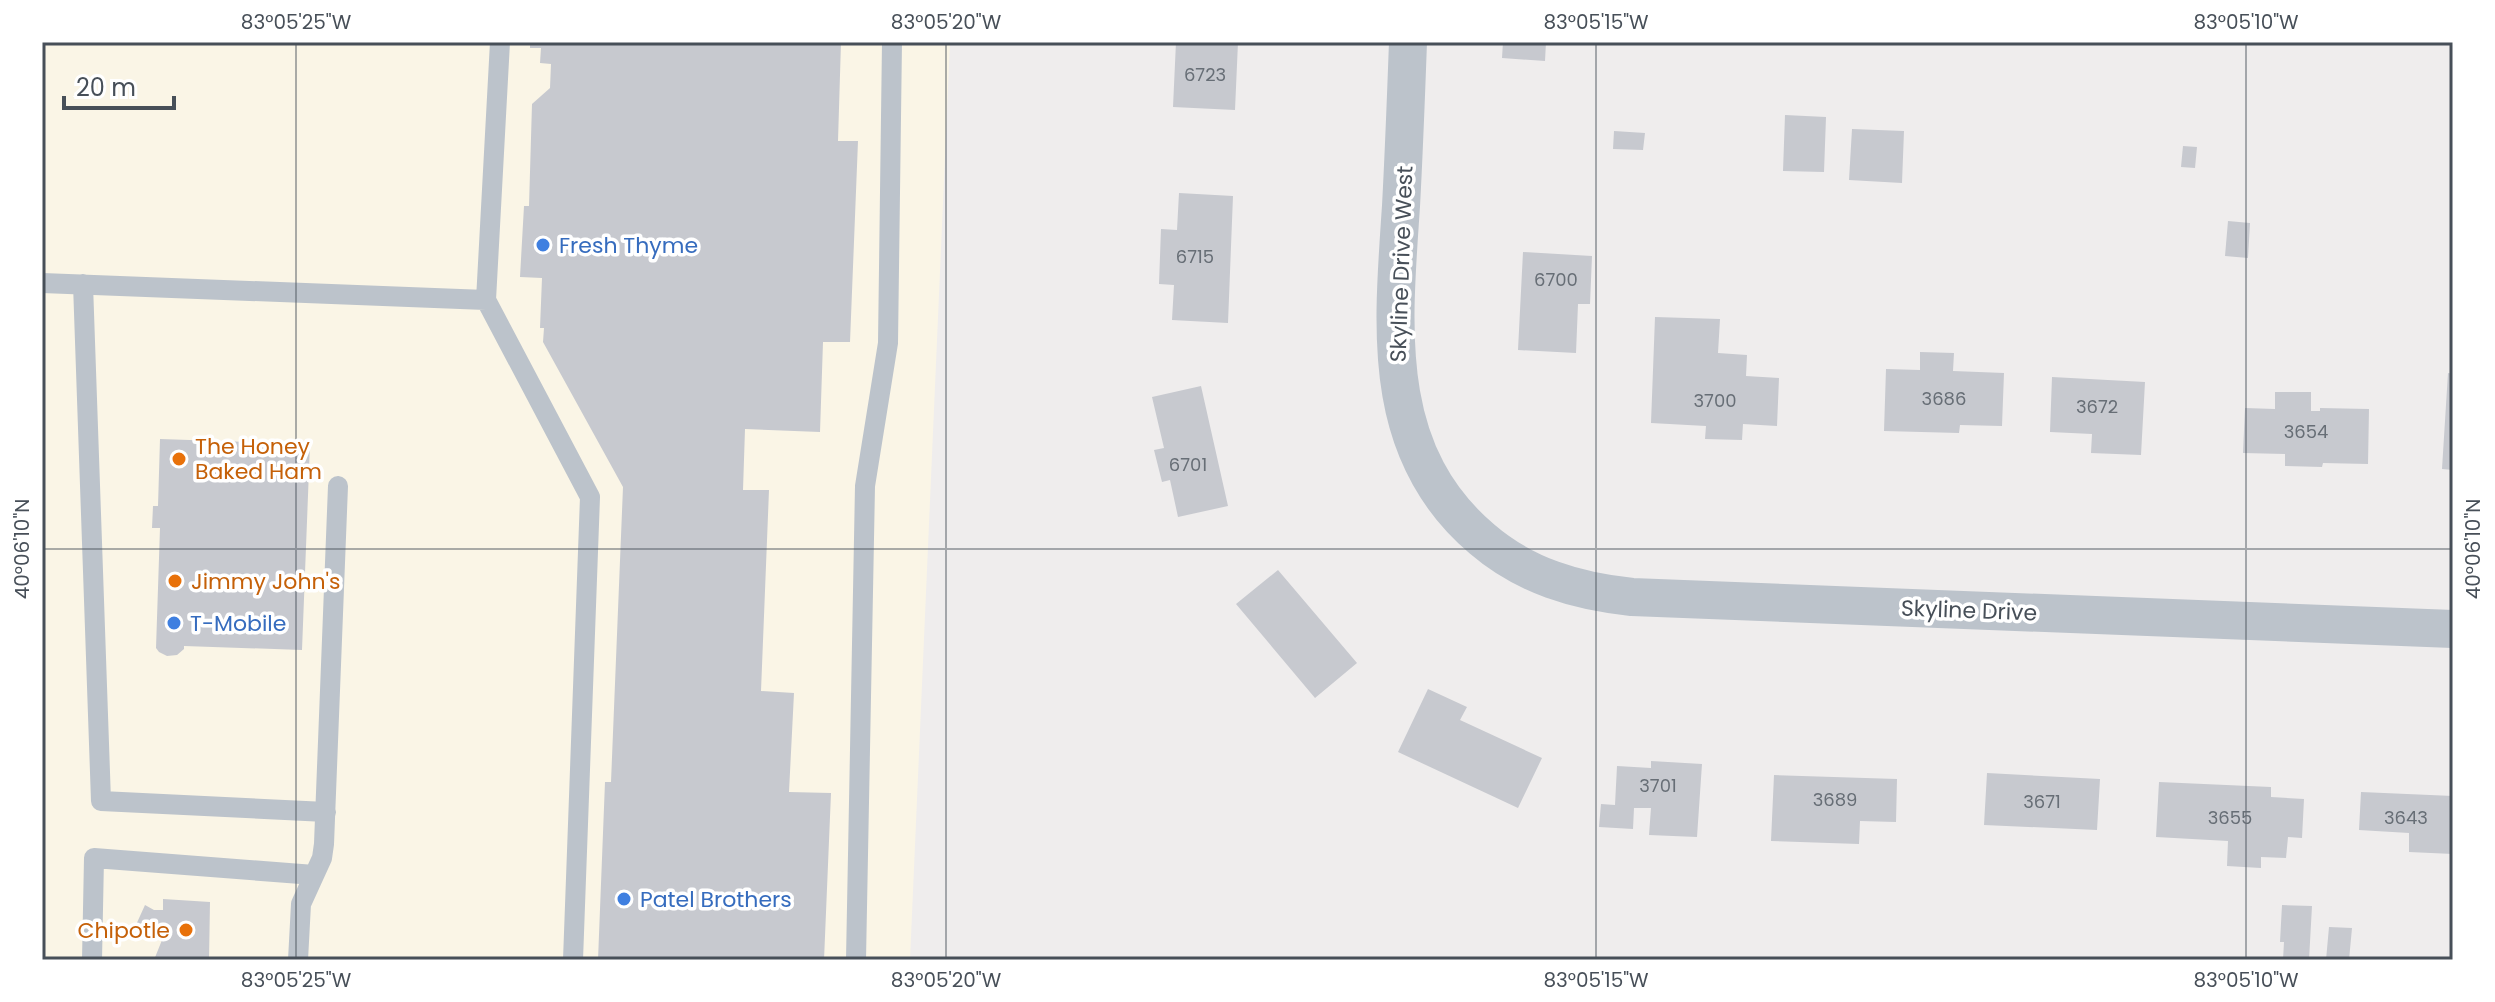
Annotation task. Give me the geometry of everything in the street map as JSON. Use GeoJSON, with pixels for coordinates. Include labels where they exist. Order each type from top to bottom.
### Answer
{"type":"FeatureCollection","features":[{"type":"Feature","properties":{"kind":"street","name":"Skyline Drive West"},"geometry":{"type":"LineString","coordinates":[[1408,42],[1396,302],[1397,367],[1402,399],[1412,444],[1429,478],[1447,505],[1495,550]]}},
{"type":"Feature","properties":{"kind":"street","name":"Skyline Drive"},"geometry":{"type":"LineString","coordinates":[[1495,550],[1557,583],[1595,593],[1632,597],[2453,629]]}},
{"type":"Feature","properties":{"kind":"lane"},"geometry":{"type":"LineString","coordinates":[[500,42],[486,300],[590,497],[573,960]]}},
{"type":"Feature","properties":{"kind":"lane"},"geometry":{"type":"LineString","coordinates":[[856,960],[865,486],[888,343],[892,42]]}},
{"type":"Feature","properties":{"kind":"lane"},"geometry":{"type":"LineString","coordinates":[[42,283],[486,300]]}},
{"type":"Feature","properties":{"kind":"lane"},"geometry":{"type":"LineString","coordinates":[[83,284],[101,801],[326,812]]}},
{"type":"Feature","properties":{"kind":"lane"},"geometry":{"type":"LineString","coordinates":[[298,960],[301,904],[322,858],[326,812],[338,486]]}},
{"type":"Feature","properties":{"kind":"lane"},"geometry":{"type":"LineString","coordinates":[[92,960],[94,858],[314,875]]}},
{"type":"Feature","properties":{"kind":"shaded area"},"geometry":{"type":"Polygon","coordinates":[[[42,42],[950,42],[910,960],[42,960],[42,42]]]}},
{"type":"Feature","properties":{"kind":"building"},"geometry":{"type":"Polygon","coordinates":[[[530,42],[841,42],[838,141],[858,141],[850,342],[823,342],[820,432],[745,429],[743,490],[769,490],[761,691],[794,693],[789,792],[831,793],[824,960],[598,960],[605,782],[611,782],[623,487],[543,342],[544,328],[540,328],[542,278],[520,277],[524,206],[529,206],[532,104],[550,88],[551,64],[540,63],[541,48],[530,48],[530,42]]]}},
{"type":"Feature","properties":{"kind":"building"},"geometry":{"type":"Polygon","coordinates":[[[1176,42],[1238,42],[1235,110],[1173,107],[1176,42]]]}},
{"type":"Feature","properties":{"kind":"building"},"geometry":{"type":"Polygon","coordinates":[[[1503,42],[1546,42],[1545,61],[1502,58],[1503,42]]]}},
{"type":"Feature","properties":{"kind":"building"},"geometry":{"type":"Polygon","coordinates":[[[1785,115],[1826,117],[1824,172],[1783,171],[1785,115]]]}},
{"type":"Feature","properties":{"kind":"building"},"geometry":{"type":"Polygon","coordinates":[[[1852,129],[1904,131],[1902,183],[1849,180],[1852,129]]]}},
{"type":"Feature","properties":{"kind":"building"},"geometry":{"type":"Polygon","coordinates":[[[1614,131],[1645,133],[1643,150],[1613,149],[1614,131]]]}},
{"type":"Feature","properties":{"kind":"building"},"geometry":{"type":"Polygon","coordinates":[[[2183,146],[2197,147],[2195,168],[2181,167],[2183,146]]]}},
{"type":"Feature","properties":{"kind":"building"},"geometry":{"type":"Polygon","coordinates":[[[1179,193],[1233,196],[1228,323],[1172,320],[1174,285],[1159,284],[1161,229],[1177,230],[1179,193]]]}},
{"type":"Feature","properties":{"kind":"building"},"geometry":{"type":"Polygon","coordinates":[[[2228,221],[2250,223],[2248,258],[2225,256],[2228,221]]]}},
{"type":"Feature","properties":{"kind":"building"},"geometry":{"type":"Polygon","coordinates":[[[1523,252],[1592,256],[1590,304],[1578,304],[1576,353],[1518,350],[1523,252]]]}},
{"type":"Feature","properties":{"kind":"building"},"geometry":{"type":"Polygon","coordinates":[[[1655,317],[1720,319],[1718,353],[1747,355],[1746,376],[1779,378],[1777,426],[1743,424],[1742,440],[1705,439],[1706,426],[1651,423],[1655,317]]]}},
{"type":"Feature","properties":{"kind":"building"},"geometry":{"type":"Polygon","coordinates":[[[1920,352],[1954,353],[1953,371],[2004,373],[2002,426],[1960,425],[1959,433],[1884,431],[1886,369],[1920,370],[1920,352]]]}},
{"type":"Feature","properties":{"kind":"building"},"geometry":{"type":"Polygon","coordinates":[[[2448,373],[2453,374],[2453,470],[2442,469],[2448,373]]]}},
{"type":"Feature","properties":{"kind":"building"},"geometry":{"type":"Polygon","coordinates":[[[2052,377],[2145,382],[2141,455],[2091,453],[2092,434],[2050,432],[2052,377]]]}},
{"type":"Feature","properties":{"kind":"building"},"geometry":{"type":"Polygon","coordinates":[[[1201,386],[1228,506],[1178,517],[1170,480],[1162,482],[1154,450],[1164,448],[1152,397],[1201,386]]]}},
{"type":"Feature","properties":{"kind":"building"},"geometry":{"type":"Polygon","coordinates":[[[2275,392],[2311,392],[2311,411],[2320,411],[2320,408],[2369,409],[2368,464],[2285,466],[2285,454],[2243,453],[2245,408],[2275,409],[2275,392]]]}},
{"type":"Feature","properties":{"kind":"building"},"geometry":{"type":"Polygon","coordinates":[[[160,439],[310,444],[302,650],[184,646],[177,655],[167,656],[156,648],[160,528],[152,528],[153,506],[158,506],[160,439]]]}},
{"type":"Feature","properties":{"kind":"building"},"geometry":{"type":"Polygon","coordinates":[[[1278,570],[1357,663],[1315,698],[1236,604],[1278,570]]]}},
{"type":"Feature","properties":{"kind":"building"},"geometry":{"type":"Polygon","coordinates":[[[1428,689],[1467,707],[1460,720],[1542,758],[1518,808],[1398,752],[1428,689]]]}},
{"type":"Feature","properties":{"kind":"building"},"geometry":{"type":"Polygon","coordinates":[[[1651,761],[1702,764],[1697,837],[1649,835],[1651,808],[1634,808],[1633,829],[1599,827],[1601,804],[1615,805],[1617,766],[1651,768],[1651,761]]]}},
{"type":"Feature","properties":{"kind":"building"},"geometry":{"type":"Polygon","coordinates":[[[1987,773],[2100,779],[2097,830],[1984,825],[1987,773]]]}},
{"type":"Feature","properties":{"kind":"building"},"geometry":{"type":"Polygon","coordinates":[[[1774,775],[1897,779],[1896,822],[1860,821],[1859,844],[1771,841],[1774,775]]]}},
{"type":"Feature","properties":{"kind":"building"},"geometry":{"type":"Polygon","coordinates":[[[2159,782],[2271,787],[2271,797],[2304,799],[2302,838],[2288,837],[2286,858],[2261,857],[2261,868],[2227,866],[2228,841],[2156,837],[2159,782]]]}},
{"type":"Feature","properties":{"kind":"building"},"geometry":{"type":"Polygon","coordinates":[[[2361,792],[2453,796],[2453,854],[2409,852],[2409,833],[2359,830],[2361,792]]]}},
{"type":"Feature","properties":{"kind":"building","name":"Chipotle"},"geometry":{"type":"Polygon","coordinates":[[[163,899],[210,902],[209,960],[154,960],[162,940],[163,927],[150,927],[147,932],[135,927],[145,905],[154,910],[163,910],[163,899]]]}},
{"type":"Feature","properties":{"kind":"building"},"geometry":{"type":"Polygon","coordinates":[[[2282,905],[2312,906],[2309,960],[2283,960],[2284,942],[2280,942],[2282,905]]]}},
{"type":"Feature","properties":{"kind":"building"},"geometry":{"type":"Polygon","coordinates":[[[2329,927],[2352,928],[2349,960],[2326,960],[2329,927]]]}},
{"type":"Feature","properties":{"kind":"place","name":"Fresh Thyme"},"geometry":{"type":"Point","coordinates":[543,245]}},
{"type":"Feature","properties":{"kind":"place","name":"The Honey Baked Ham"},"geometry":{"type":"Point","coordinates":[179,459]}},
{"type":"Feature","properties":{"kind":"place","name":"Jimmy John's"},"geometry":{"type":"Point","coordinates":[175,581]}},
{"type":"Feature","properties":{"kind":"place","name":"T-Mobile"},"geometry":{"type":"Point","coordinates":[174,623]}},
{"type":"Feature","properties":{"kind":"place","name":"Patel Brothers"},"geometry":{"type":"Point","coordinates":[624,899]}},
{"type":"Feature","properties":{"kind":"place","name":"Chipotle"},"geometry":{"type":"Point","coordinates":[186,930]}}]}
